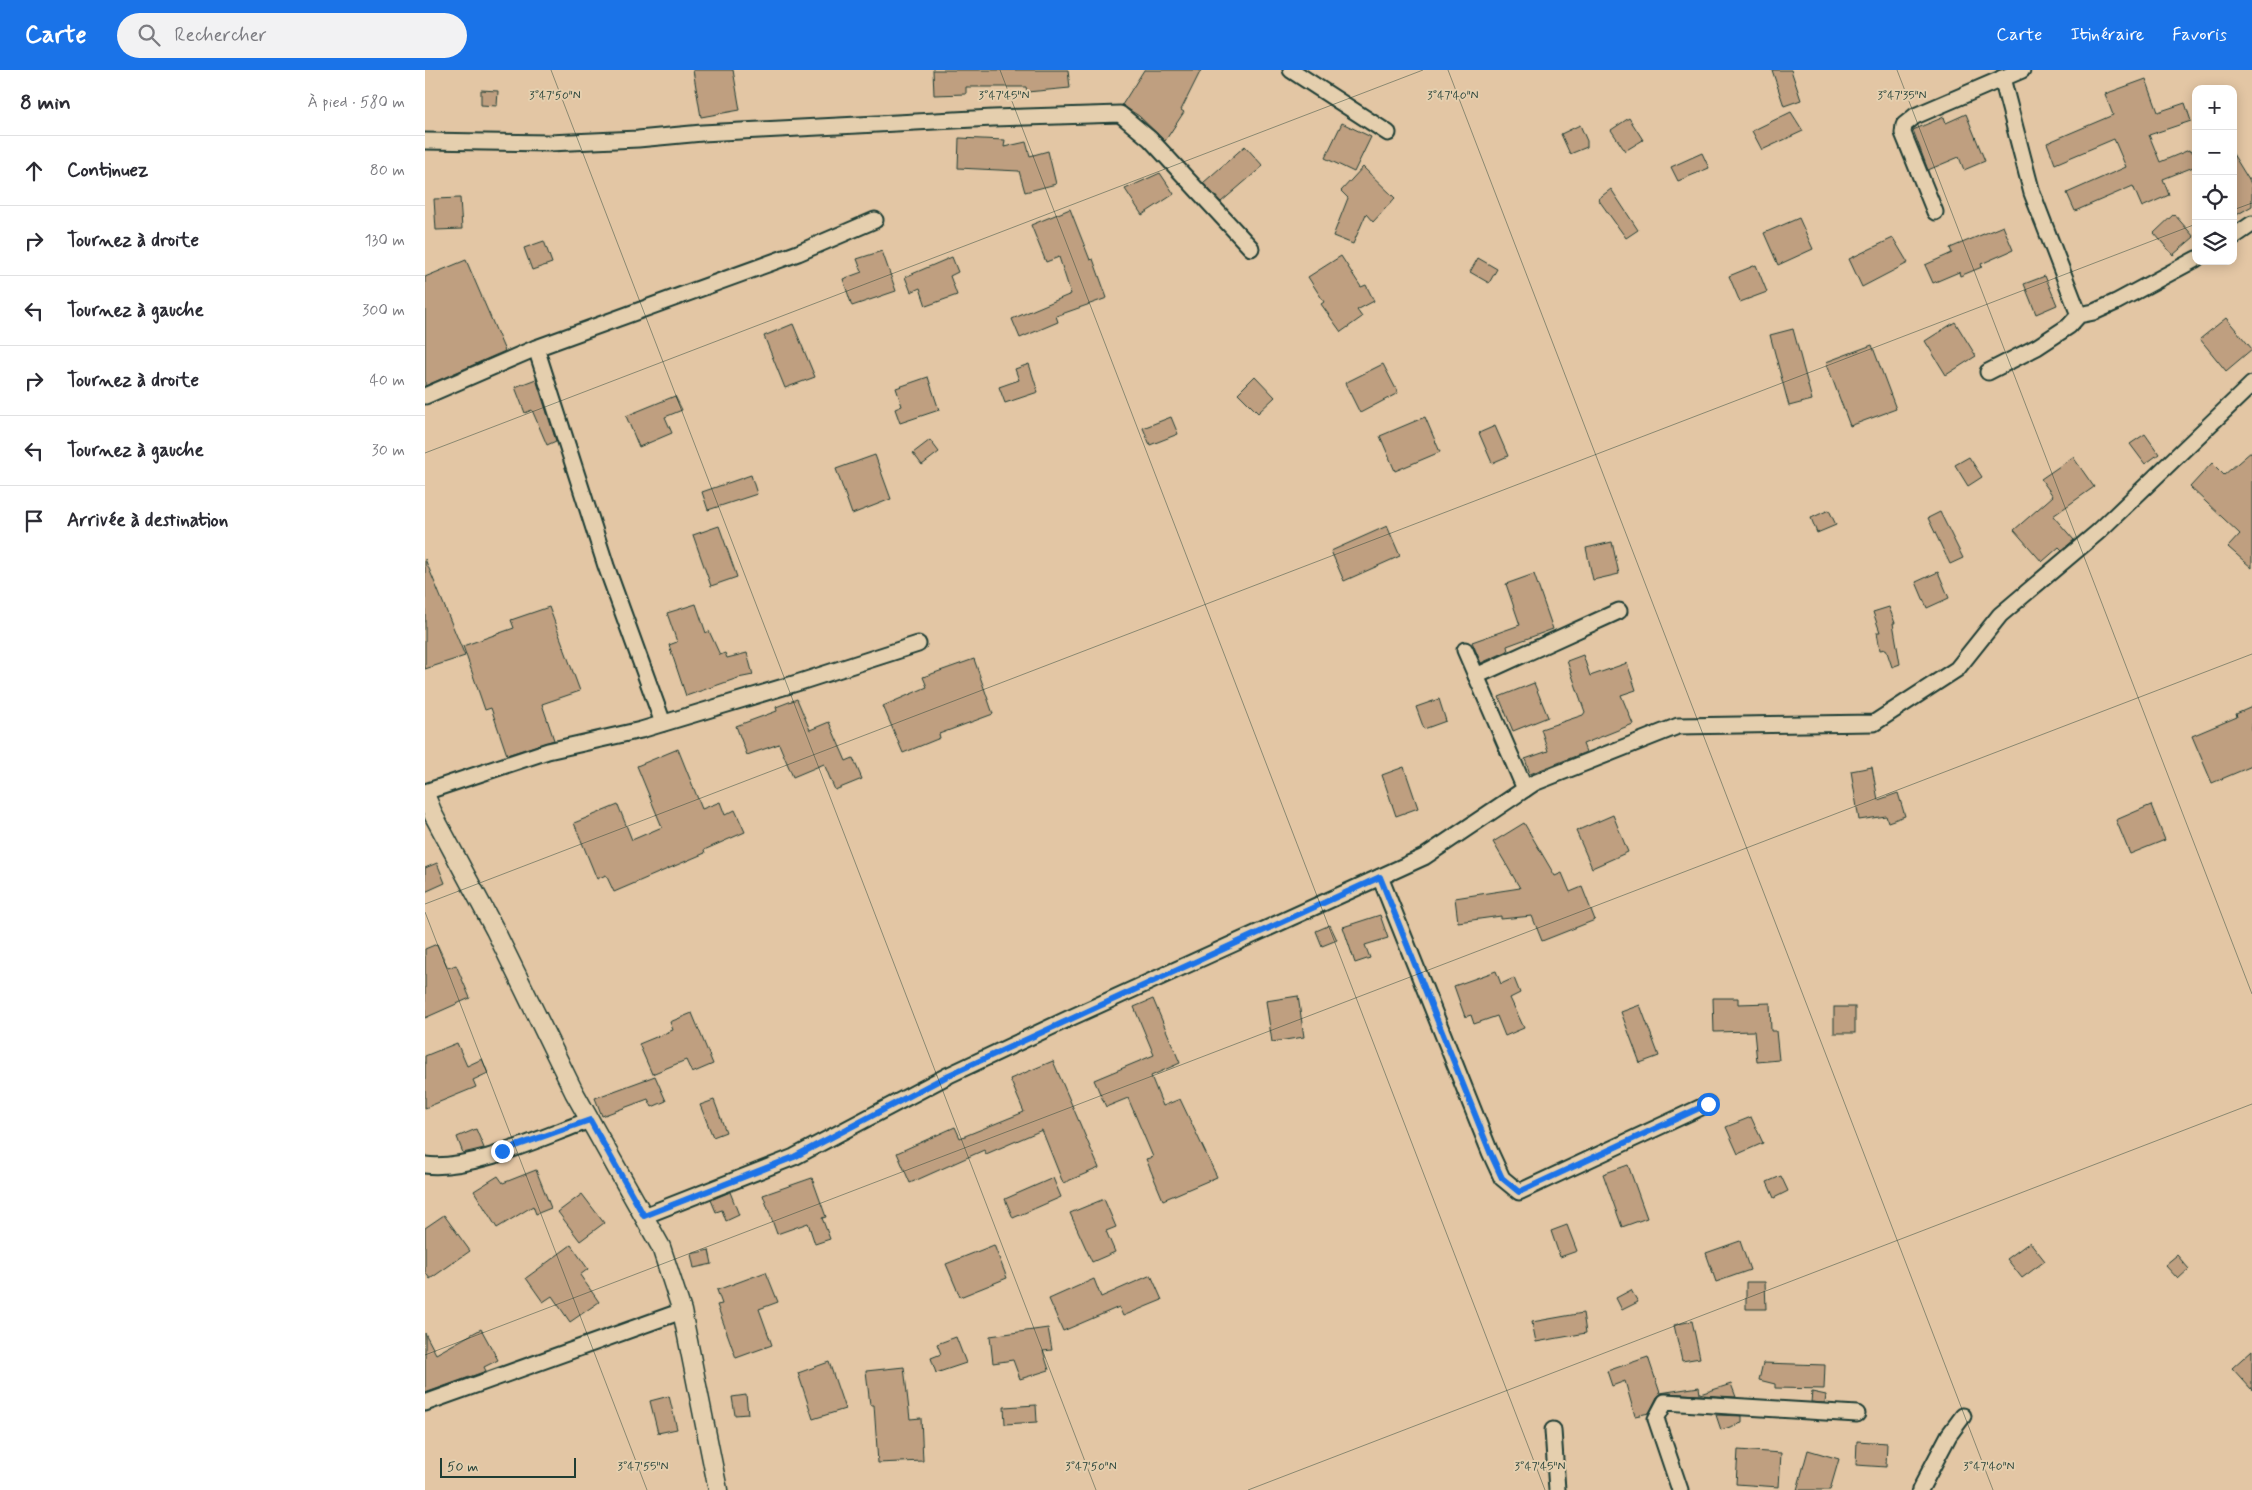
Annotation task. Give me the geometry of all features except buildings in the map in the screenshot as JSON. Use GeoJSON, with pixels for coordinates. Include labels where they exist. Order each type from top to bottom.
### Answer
{"type":"FeatureCollection","features":[{"type":"Feature","properties":{"kind":"street"},"geometry":{"type":"LineString","coordinates":[[1291,70],[1388,133]]}},
{"type":"Feature","properties":{"kind":"street"},"geometry":{"type":"LineString","coordinates":[[1935,212],[1903,134],[1904,125],[1915,116],[2022,70]]}},
{"type":"Feature","properties":{"kind":"street"},"geometry":{"type":"LineString","coordinates":[[2002,78],[2032,193],[2079,315]]}},
{"type":"Feature","properties":{"kind":"street"},"geometry":{"type":"LineString","coordinates":[[425,141],[569,142],[638,139],[702,132],[1120,114],[1150,139],[1251,248]]}},
{"type":"Feature","properties":{"kind":"street"},"geometry":{"type":"LineString","coordinates":[[425,396],[536,348],[798,252],[875,220]]}},
{"type":"Feature","properties":{"kind":"street"},"geometry":{"type":"LineString","coordinates":[[2237,233],[2252,224]]}},
{"type":"Feature","properties":{"kind":"street"},"geometry":{"type":"LineString","coordinates":[[1988,372],[2037,348],[2069,326],[2079,315],[2094,312],[2116,302],[2192,261]]}},
{"type":"Feature","properties":{"kind":"street"},"geometry":{"type":"LineString","coordinates":[[536,348],[606,566],[663,723]]}},
{"type":"Feature","properties":{"kind":"street"},"geometry":{"type":"LineString","coordinates":[[644,1216],[794,1157],[949,1075],[1424,857],[1534,783],[1678,726],[1874,723],[1957,669],[2000,615],[2098,532],[2252,384]]}},
{"type":"Feature","properties":{"kind":"street"},"geometry":{"type":"LineString","coordinates":[[1476,676],[1619,611]]}},
{"type":"Feature","properties":{"kind":"street"},"geometry":{"type":"LineString","coordinates":[[718,1490],[682,1311],[661,1247],[590,1120],[495,930],[434,816],[425,793],[548,751],[663,723],[918,644]]}},
{"type":"Feature","properties":{"kind":"street"},"geometry":{"type":"LineString","coordinates":[[1465,650],[1525,789]]}},
{"type":"Feature","properties":{"kind":"street"},"geometry":{"type":"LineString","coordinates":[[1380,877],[1490,1152],[1502,1178],[1519,1192],[1708,1104]]}},
{"type":"Feature","properties":{"kind":"street"},"geometry":{"type":"LineString","coordinates":[[425,1165],[441,1167],[464,1163],[590,1120]]}},
{"type":"Feature","properties":{"kind":"street"},"geometry":{"type":"LineString","coordinates":[[425,1403],[682,1311]]}},
{"type":"Feature","properties":{"kind":"street"},"geometry":{"type":"LineString","coordinates":[[1680,1490],[1656,1419],[1665,1402],[1857,1414]]}},
{"type":"Feature","properties":{"kind":"street"},"geometry":{"type":"LineString","coordinates":[[1920,1490],[1949,1435],[1963,1416]]}},
{"type":"Feature","properties":{"kind":"street"},"geometry":{"type":"LineString","coordinates":[[1553,1430],[1557,1490]]}},
{"type":"Feature","properties":{"kind":"route"},"geometry":{"type":"LineString","coordinates":[[502,1151],[590,1120],[644,1216],[794,1157],[949,1075],[1380,877],[1490,1152],[1502,1178],[1519,1192],[1708,1104]]}}]}
